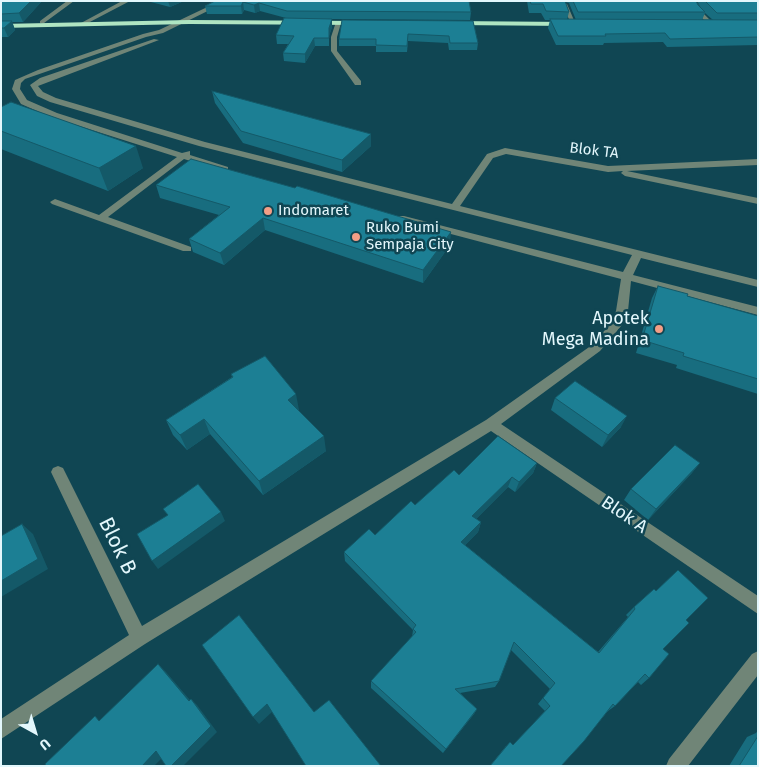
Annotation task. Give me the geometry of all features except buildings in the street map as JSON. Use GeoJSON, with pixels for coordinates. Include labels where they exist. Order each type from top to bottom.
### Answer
{"type":"FeatureCollection","features":[{"type":"Feature","properties":{"kind":"highway"},"geometry":{"type":"LineString","coordinates":[[1,21],[73,24]]}},
{"type":"Feature","properties":{"kind":"highway"},"geometry":{"type":"LineString","coordinates":[[1,26],[56,26],[84,23],[368,23]]}},
{"type":"Feature","properties":{"kind":"highway"},"geometry":{"type":"LineString","coordinates":[[446,23],[584,24]]}},
{"type":"Feature","properties":{"kind":"highway"},"geometry":{"type":"LineString","coordinates":[[702,25],[721,25]]}},
{"type":"Feature","properties":{"kind":"street"},"geometry":{"type":"LineString","coordinates":[[42,22],[71,1]]}},
{"type":"Feature","properties":{"kind":"street"},"geometry":{"type":"LineString","coordinates":[[84,23],[127,1]]}},
{"type":"Feature","properties":{"kind":"street"},"geometry":{"type":"LineString","coordinates":[[225,1],[161,32],[136,38],[23,78],[18,82],[16,89],[20,104],[238,173]]}},
{"type":"Feature","properties":{"kind":"street"},"geometry":{"type":"LineString","coordinates":[[692,1],[698,11],[712,25]]}},
{"type":"Feature","properties":{"kind":"street"},"geometry":{"type":"LineString","coordinates":[[564,4],[574,24]]}},
{"type":"Feature","properties":{"kind":"street"},"geometry":{"type":"LineString","coordinates":[[338,23],[334,37],[334,51],[358,82]]}},
{"type":"Feature","properties":{"kind":"street"},"geometry":{"type":"LineString","coordinates":[[16,89],[34,85],[43,80],[163,37],[161,32]]}},
{"type":"Feature","properties":{"kind":"street"},"geometry":{"type":"LineString","coordinates":[[34,85],[40,94],[53,100],[202,144],[758,284]]}},
{"type":"Feature","properties":{"kind":"street"},"geometry":{"type":"LineString","coordinates":[[101,218],[183,155],[202,144]]}},
{"type":"Feature","properties":{"kind":"street","name":"Blok TA"},"geometry":{"type":"LineString","coordinates":[[455,207],[490,156],[505,151],[608,169],[758,162]]}},
{"type":"Feature","properties":{"kind":"street"},"geometry":{"type":"LineString","coordinates":[[608,169],[758,201]]}},
{"type":"Feature","properties":{"kind":"street"},"geometry":{"type":"LineString","coordinates":[[55,202],[187,249]]}},
{"type":"Feature","properties":{"kind":"street"},"geometry":{"type":"LineString","coordinates":[[389,215],[758,312]]}},
{"type":"Feature","properties":{"kind":"street"},"geometry":{"type":"LineString","coordinates":[[1,730],[138,638],[491,424],[596,348],[616,325],[622,311],[626,278],[637,255]]}},
{"type":"Feature","properties":{"kind":"street","name":"Blok A"},"geometry":{"type":"LineString","coordinates":[[491,424],[758,606]]}},
{"type":"Feature","properties":{"kind":"street","name":"Blok B"},"geometry":{"type":"LineString","coordinates":[[58,472],[138,638]]}},
{"type":"Feature","properties":{"kind":"street"},"geometry":{"type":"LineString","coordinates":[[676,766],[758,660]]}},
{"type":"Feature","properties":{"kind":"place","name":"Indomaret"},"geometry":{"type":"Point","coordinates":[268,211]}},
{"type":"Feature","properties":{"kind":"place","name":"Ruko Bumi Sempaja City"},"geometry":{"type":"Point","coordinates":[356,237]}},
{"type":"Feature","properties":{"kind":"place","name":"Apotek Mega Madina"},"geometry":{"type":"Point","coordinates":[659,329]}}]}
